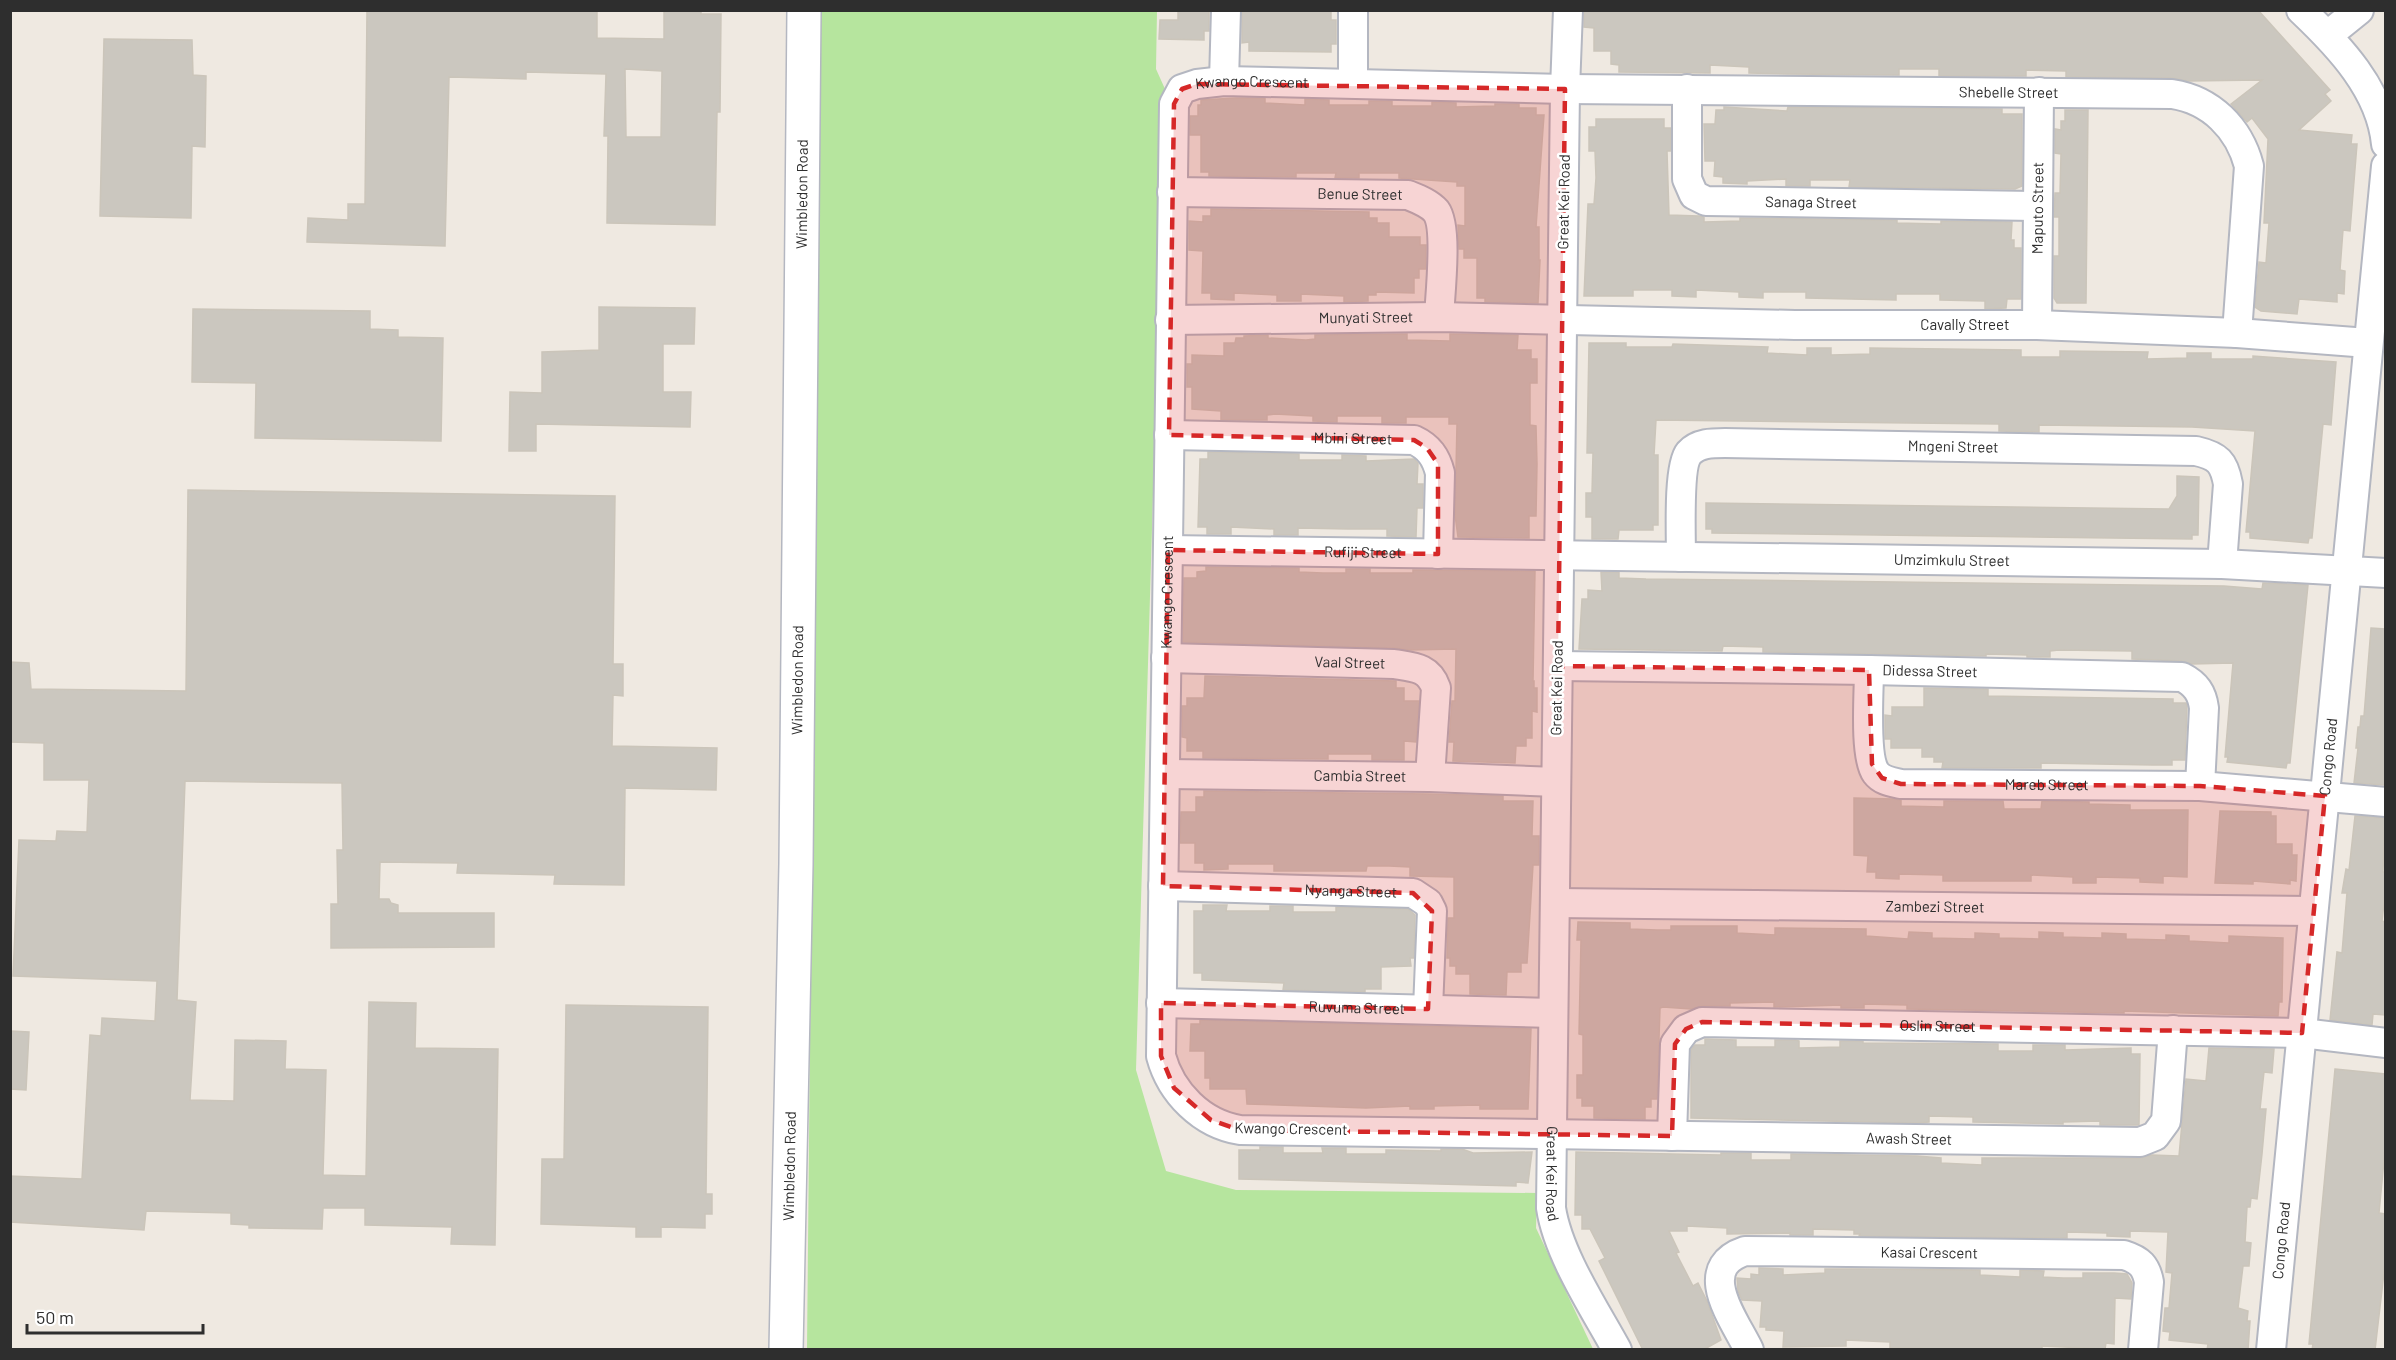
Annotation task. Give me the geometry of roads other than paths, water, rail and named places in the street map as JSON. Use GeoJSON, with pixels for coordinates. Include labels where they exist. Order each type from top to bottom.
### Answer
{"type":"FeatureCollection","features":[{"type":"Feature","properties":{"kind":"main road","name":"Wimbledon Road"},"geometry":{"type":"LineString","coordinates":[[786,1350],[796,864],[804,10]]}},
{"type":"Feature","properties":{"kind":"street"},"geometry":{"type":"LineString","coordinates":[[1224,81],[1226,10]]}},
{"type":"Feature","properties":{"kind":"street"},"geometry":{"type":"LineString","coordinates":[[1353,10],[1353,83]]}},
{"type":"Feature","properties":{"kind":"street","name":"Great Kei Road"},"geometry":{"type":"LineString","coordinates":[[1568,10],[1565,89],[1551,1208],[1554,1228],[1617,1350]]}},
{"type":"Feature","properties":{"kind":"street"},"geometry":{"type":"LineString","coordinates":[[2301,10],[2328,36],[2359,75],[2374,102],[2384,128],[2385,144]]}},
{"type":"Feature","properties":{"kind":"street"},"geometry":{"type":"LineString","coordinates":[[2328,36],[2359,10]]}},
{"type":"Feature","properties":{"kind":"street","name":"Kwango Crescent"},"geometry":{"type":"LineString","coordinates":[[1551,1134],[1226,1128],[1192,1107],[1174,1088],[1165,1073],[1161,1056],[1161,1003],[1170,320],[1174,104],[1182,89],[1197,84],[1224,81],[1565,89]]}},
{"type":"Feature","properties":{"kind":"street","name":"Shebelle Street"},"geometry":{"type":"LineString","coordinates":[[1565,89],[2039,92],[2172,94],[2190,97],[2206,105],[2234,134],[2245,150],[2249,166],[2237,333]]}},
{"type":"Feature","properties":{"kind":"street","name":"Sanaga Street"},"geometry":{"type":"LineString","coordinates":[[1687,89],[1687,179],[1694,195],[1706,201],[2038,206]]}},
{"type":"Feature","properties":{"kind":"street","name":"Maputo Street"},"geometry":{"type":"LineString","coordinates":[[2037,325],[2039,92]]}},
{"type":"Feature","properties":{"kind":"street","name":"Congo Road"},"geometry":{"type":"LineString","coordinates":[[2271,1350],[2368,343],[2382,234],[2385,166]]}},
{"type":"Feature","properties":{"kind":"street","name":"Benue Street"},"geometry":{"type":"LineString","coordinates":[[1172,192],[1408,195],[1420,200],[1436,212],[1443,229],[1439,317]]}},
{"type":"Feature","properties":{"kind":"street","name":"Munyati Street"},"geometry":{"type":"LineString","coordinates":[[1170,320],[1439,317],[1562,319]]}},
{"type":"Feature","properties":{"kind":"street","name":"Cavally Street"},"geometry":{"type":"LineString","coordinates":[[1562,319],[1795,325],[2037,325],[2237,333],[2368,343]]}},
{"type":"Feature","properties":{"kind":"street","name":"Mbini Street"},"geometry":{"type":"LineString","coordinates":[[1169,435],[1414,440],[1427,448],[1438,464],[1438,554]]}},
{"type":"Feature","properties":{"kind":"street","name":"Mngeni Street"},"geometry":{"type":"LineString","coordinates":[[1680,557],[1682,472],[1686,458],[1690,452],[1705,444],[1725,443],[2184,451],[2210,454],[2222,466],[2228,484],[2222,564]]}},
{"type":"Feature","properties":{"kind":"street","name":"Rufiji Street"},"geometry":{"type":"LineString","coordinates":[[1168,550],[1559,555]]}},
{"type":"Feature","properties":{"kind":"street","name":"Umzimkulu Street"},"geometry":{"type":"LineString","coordinates":[[1559,555],[2222,564],[2385,573]]}},
{"type":"Feature","properties":{"kind":"street","name":"Vaal Street"},"geometry":{"type":"LineString","coordinates":[[1166,658],[1394,664],[1424,670],[1432,678],[1436,688],[1430,777]]}},
{"type":"Feature","properties":{"kind":"street","name":"Didessa Street"},"geometry":{"type":"LineString","coordinates":[[1558,666],[2182,677],[2198,688],[2203,697],[2200,786]]}},
{"type":"Feature","properties":{"kind":"street","name":"Mareb Street"},"geometry":{"type":"LineString","coordinates":[[1869,670],[1869,748],[1872,764],[1876,773],[1890,782],[1901,784],[2200,786],[2385,802]]}},
{"type":"Feature","properties":{"kind":"street","name":"Cambia Street"},"geometry":{"type":"LineString","coordinates":[[1165,774],[1430,777],[1556,782]]}},
{"type":"Feature","properties":{"kind":"street","name":"Nyanga Street"},"geometry":{"type":"LineString","coordinates":[[1163,886],[1413,893],[1428,903],[1432,911],[1428,1009]]}},
{"type":"Feature","properties":{"kind":"street","name":"Zambezi Street"},"geometry":{"type":"LineString","coordinates":[[1555,903],[2313,911]]}},
{"type":"Feature","properties":{"kind":"street","name":"Ruvuma Street"},"geometry":{"type":"LineString","coordinates":[[1161,1003],[1553,1013]]}},
{"type":"Feature","properties":{"kind":"street","name":"Oslin Street"},"geometry":{"type":"LineString","coordinates":[[1672,1136],[1675,1044],[1686,1029],[1702,1022],[2173,1030],[2302,1034],[2385,1043]]}},
{"type":"Feature","properties":{"kind":"street","name":"Awash Street"},"geometry":{"type":"LineString","coordinates":[[1551,1134],[2140,1142],[2155,1136],[2166,1121],[2173,1030]]}},
{"type":"Feature","properties":{"kind":"street","name":"Kasai Crescent"},"geometry":{"type":"LineString","coordinates":[[1749,1350],[1726,1303],[1719,1278],[1726,1261],[1745,1251],[2124,1254],[2145,1266],[2148,1273],[2143,1350]]}}]}
